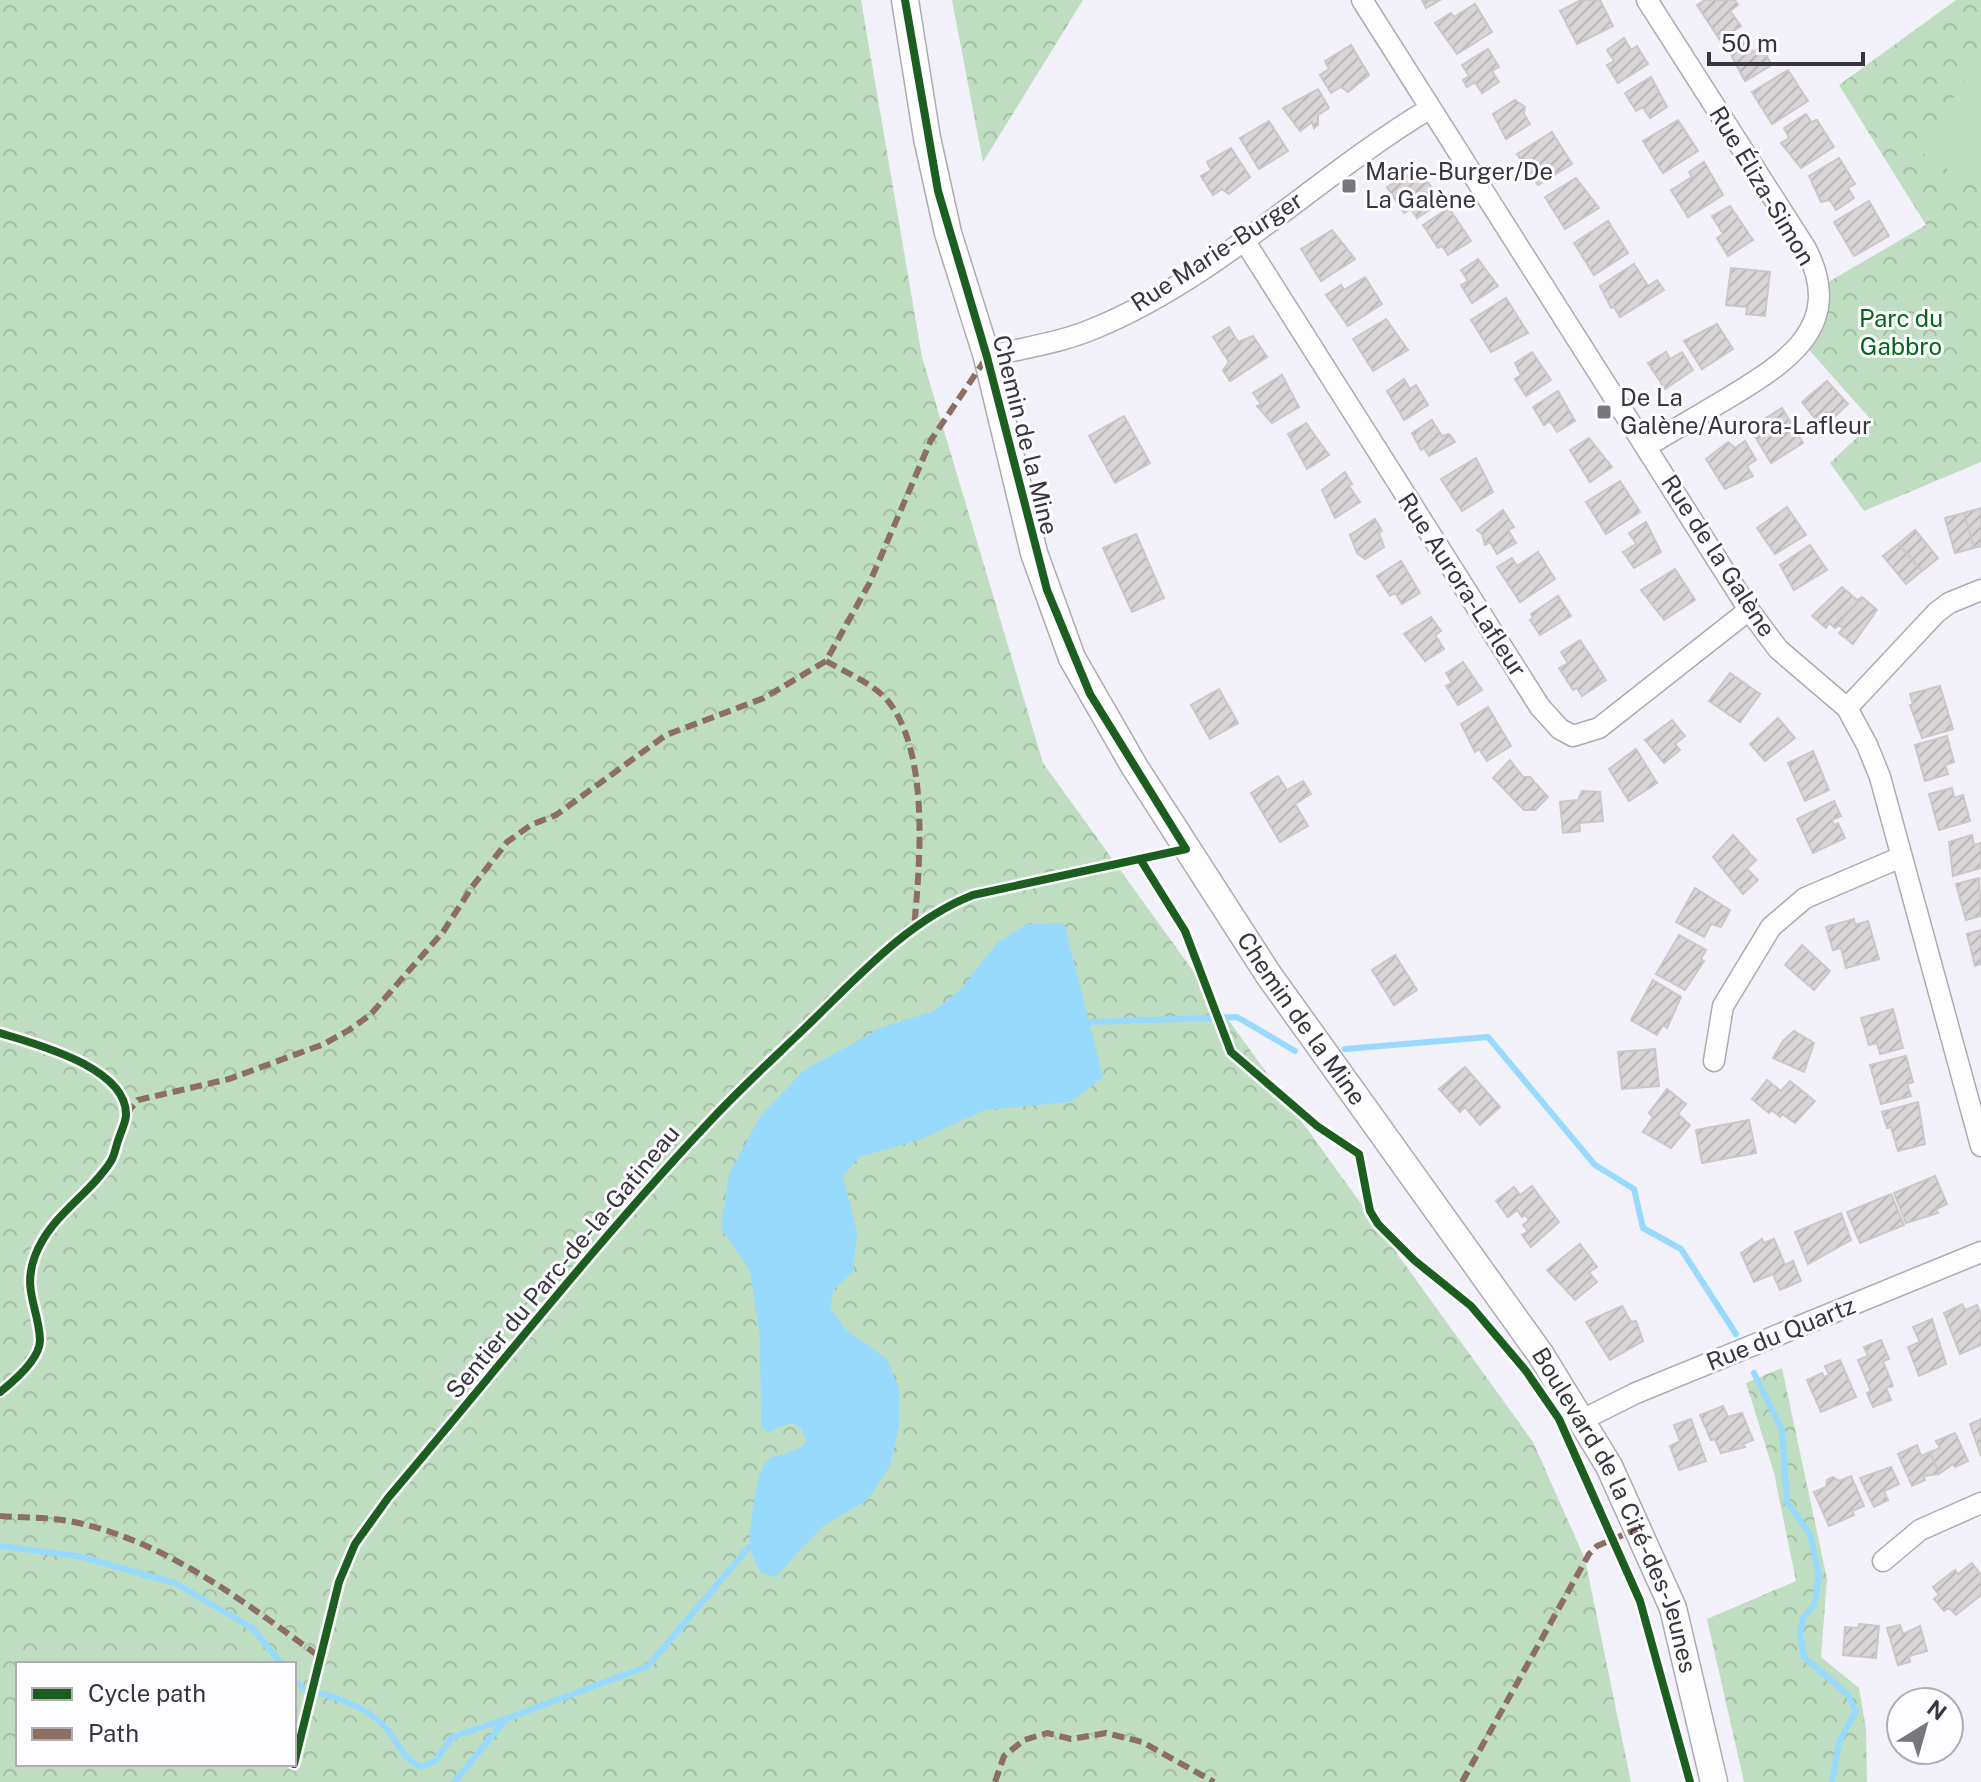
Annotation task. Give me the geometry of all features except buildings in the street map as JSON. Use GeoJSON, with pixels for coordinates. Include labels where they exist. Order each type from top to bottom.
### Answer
{"type":"FeatureCollection","features":[{"type":"Feature","properties":{"kind":"street","name":"Chemin de la Mine"},"geometry":{"type":"LineString","coordinates":[[905,0],[938,191],[987,357],[1034,553],[1072,658],[1090,694],[1268,974],[1472,1258]]}},
{"type":"Feature","properties":{"kind":"street","name":"Rue de la Galène"},"geometry":{"type":"LineString","coordinates":[[1362,0],[1749,610],[1778,649],[1847,708],[1880,777],[1899,858],[1981,1146]]}},
{"type":"Feature","properties":{"kind":"street","name":"Rue Éliza-Simon"},"geometry":{"type":"LineString","coordinates":[[1647,0],[1806,249],[1813,263],[1819,300],[1812,326],[1803,343],[1778,368],[1647,446]]}},
{"type":"Feature","properties":{"kind":"street","name":"Rue Marie-Burger"},"geometry":{"type":"LineString","coordinates":[[987,357],[1091,330],[1186,278],[1429,109]]}},
{"type":"Feature","properties":{"kind":"street","name":"Rue Aurora-Lafleur"},"geometry":{"type":"LineString","coordinates":[[1244,240],[1540,707],[1560,729],[1573,736],[1599,728],[1749,610]]}},
{"type":"Feature","properties":{"kind":"street"},"geometry":{"type":"LineString","coordinates":[[1847,708],[1936,613],[1963,596],[1981,590]]}},
{"type":"Feature","properties":{"kind":"street"},"geometry":{"type":"LineString","coordinates":[[1714,1061],[1723,1006],[1758,943],[1771,927],[1805,898],[1899,858]]}},
{"type":"Feature","properties":{"kind":"street","name":"Rue du Quartz"},"geometry":{"type":"LineString","coordinates":[[1582,1420],[1626,1398],[1981,1252]]}},
{"type":"Feature","properties":{"kind":"street","name":"Boulevard de la Cité-des-Jeunes"},"geometry":{"type":"LineString","coordinates":[[1472,1258],[1582,1420],[1609,1466],[1673,1608],[1714,1782]]}},
{"type":"Feature","properties":{"kind":"street"},"geometry":{"type":"LineString","coordinates":[[1883,1561],[1920,1530],[1981,1503]]}},
{"type":"Feature","properties":{"kind":"green space"},"geometry":{"type":"Polygon","coordinates":[[[0,0],[861,0],[922,357],[1043,763],[1533,1442],[1585,1559],[1631,1782],[0,1782],[0,0]]]}},
{"type":"Feature","properties":{"kind":"green space"},"geometry":{"type":"Polygon","coordinates":[[[952,0],[1083,0],[983,162],[952,0]]]}},
{"type":"Feature","properties":{"kind":"green space","name":"Parc du Gabbro"},"geometry":{"type":"Polygon","coordinates":[[[1956,0],[1981,0],[1981,462],[1864,511],[1830,463],[1873,422],[1803,343],[1818,288],[1926,225],[1839,85],[1956,0]]]}},
{"type":"Feature","properties":{"kind":"green space"},"geometry":{"type":"Polygon","coordinates":[[[1981,55],[1981,191],[1919,151],[1981,55]]]}},
{"type":"Feature","properties":{"kind":"green space"},"geometry":{"type":"Polygon","coordinates":[[[1782,1368],[1827,1579],[1821,1657],[1859,1688],[1866,1729],[1867,1782],[1744,1782],[1707,1619],[1796,1581],[1774,1473],[1746,1383],[1782,1368]]]}},
{"type":"Feature","properties":{"kind":"water"},"geometry":{"type":"Polygon","coordinates":[[[1064,923],[1103,1077],[1071,1102],[985,1110],[919,1140],[859,1157],[843,1176],[857,1233],[853,1272],[834,1289],[830,1308],[846,1330],[887,1359],[899,1389],[899,1426],[890,1466],[867,1500],[823,1526],[775,1577],[761,1573],[750,1544],[752,1513],[760,1475],[768,1460],[796,1450],[807,1442],[801,1428],[791,1423],[768,1432],[761,1427],[760,1338],[750,1271],[721,1228],[729,1174],[760,1117],[803,1071],[882,1027],[934,1011],[961,989],[997,943],[1027,924],[1064,923]]]}},
{"type":"Feature","properties":{"kind":"waterway"},"geometry":{"type":"LineString","coordinates":[[1089,1022],[1237,1017],[1295,1051]]}},
{"type":"Feature","properties":{"kind":"waterway"},"geometry":{"type":"LineString","coordinates":[[1345,1049],[1488,1037],[1595,1165],[1634,1189],[1643,1228],[1681,1249],[1736,1334]]}},
{"type":"Feature","properties":{"kind":"waterway"},"geometry":{"type":"LineString","coordinates":[[1754,1373],[1782,1430],[1787,1502],[1810,1534],[1819,1576],[1814,1606],[1803,1617],[1800,1636],[1804,1657],[1848,1695],[1856,1711],[1839,1742],[1832,1782]]}},
{"type":"Feature","properties":{"kind":"waterway"},"geometry":{"type":"LineString","coordinates":[[0,1546],[78,1556],[175,1583],[252,1628],[280,1662]]}},
{"type":"Feature","properties":{"kind":"waterway"},"geometry":{"type":"LineString","coordinates":[[454,1782],[506,1719],[648,1666],[749,1547]]}},
{"type":"Feature","properties":{"kind":"waterway"},"geometry":{"type":"LineString","coordinates":[[296,1681],[304,1689]]}},
{"type":"Feature","properties":{"kind":"waterway"},"geometry":{"type":"LineString","coordinates":[[320,1693],[353,1705],[376,1718],[408,1758],[421,1767],[435,1761],[452,1737],[506,1719]]}},
{"type":"Feature","properties":{"kind":"marked path"},"geometry":{"type":"LineString","coordinates":[[126,1114],[138,1100],[229,1079],[324,1044],[349,1030],[370,1015],[443,932],[472,887],[507,842],[531,825],[556,815],[666,735],[764,698],[826,661],[869,584],[931,440],[987,357]]}},
{"type":"Feature","properties":{"kind":"marked path"},"geometry":{"type":"LineString","coordinates":[[826,661],[867,684],[888,701],[911,749],[919,810],[914,928]]}},
{"type":"Feature","properties":{"kind":"marked path"},"geometry":{"type":"LineString","coordinates":[[0,1516],[74,1522],[141,1544],[204,1576],[320,1657]]}},
{"type":"Feature","properties":{"kind":"marked path"},"geometry":{"type":"LineString","coordinates":[[1462,1782],[1589,1554],[1597,1546],[1637,1529]]}},
{"type":"Feature","properties":{"kind":"marked path"},"geometry":{"type":"LineString","coordinates":[[995,1782],[1004,1756],[1024,1740],[1047,1733],[1071,1739],[1106,1733],[1142,1742],[1214,1782]]}},
{"type":"Feature","properties":{"kind":"cycle path","name":"Sentier du Parc-de-la-Gatineau"},"geometry":{"type":"LineString","coordinates":[[296,1756],[339,1582],[355,1544],[388,1498],[588,1259],[723,1107],[884,952],[949,906],[973,895],[1186,849],[1090,694],[1047,590],[987,357],[938,191],[905,0]]}},
{"type":"Feature","properties":{"kind":"cycle path"},"geometry":{"type":"LineString","coordinates":[[1140,859],[1185,931],[1231,1052],[1317,1126],[1359,1154],[1370,1211],[1378,1224],[1414,1260],[1471,1306],[1526,1371],[1559,1419],[1640,1601],[1690,1782]]}},
{"type":"Feature","properties":{"kind":"cycle path"},"geometry":{"type":"LineString","coordinates":[[0,1033],[56,1051],[96,1071],[112,1083],[122,1098],[126,1115],[111,1161],[50,1229],[35,1256],[30,1279],[39,1347],[25,1369],[0,1392]]}},
{"type":"Feature","properties":{"kind":"place","name":"Marie-Burger/De La Galène"},"geometry":{"type":"Point","coordinates":[1349,186]}},
{"type":"Feature","properties":{"kind":"place","name":"De La Galène/Aurora-Lafleur"},"geometry":{"type":"Point","coordinates":[1604,412]}}]}
